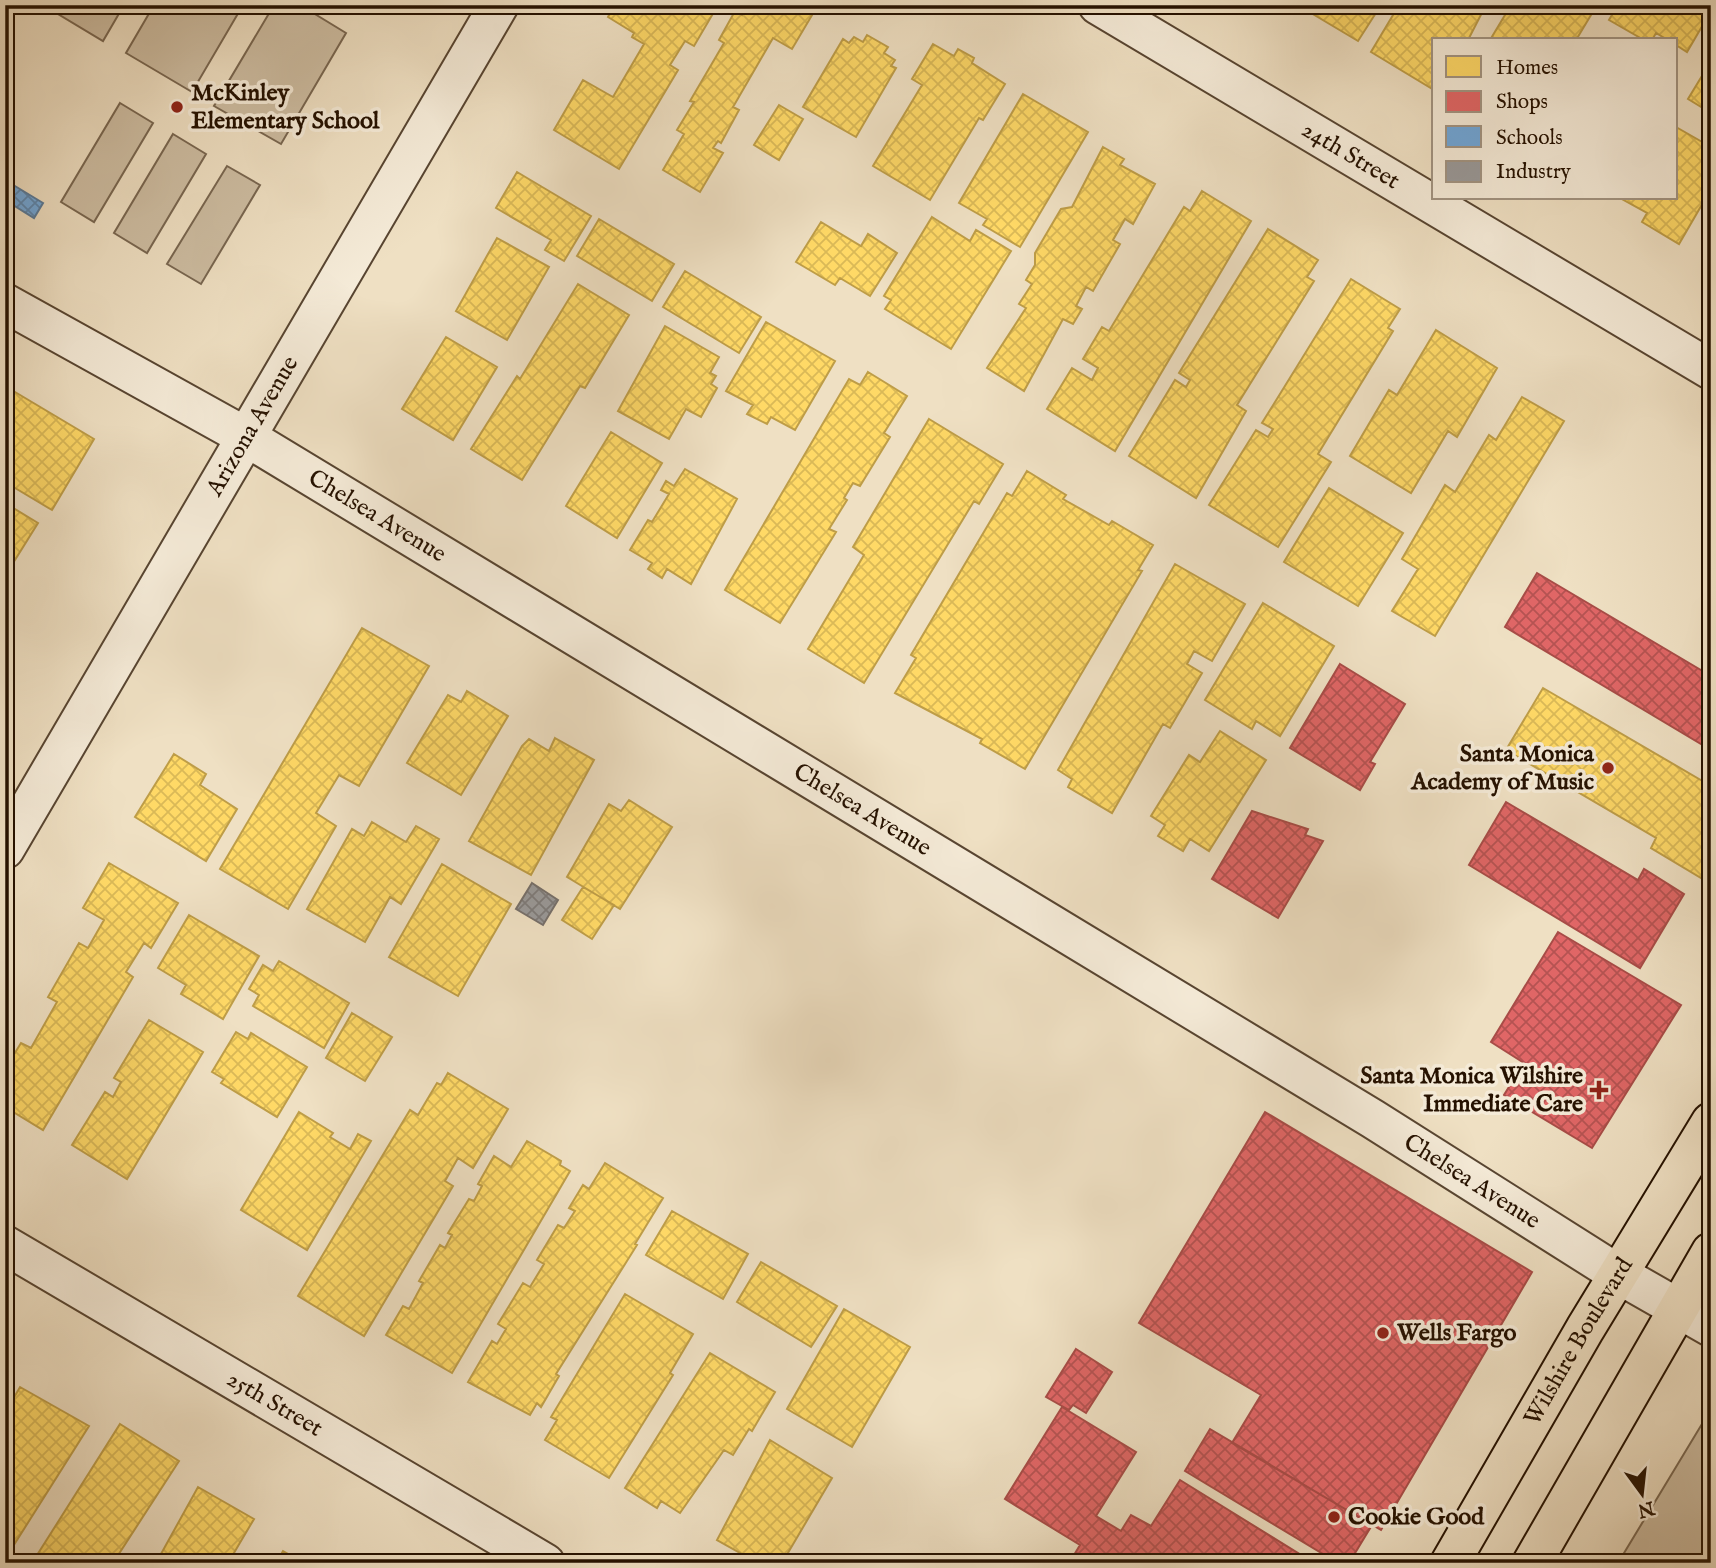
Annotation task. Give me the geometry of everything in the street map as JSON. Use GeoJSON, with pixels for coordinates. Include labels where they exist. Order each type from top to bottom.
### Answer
{"type":"FeatureCollection","features":[{"type":"Feature","properties":{"kind":"main road","name":"Wilshire Boulevard"},"geometry":{"type":"LineString","coordinates":[[1450,1563],[1618,1274],[1711,1122]]}},
{"type":"Feature","properties":{"kind":"main road"},"geometry":{"type":"LineString","coordinates":[[1532,1563],[1695,1318],[1711,1252]]}},
{"type":"Feature","properties":{"kind":"street","name":"Arizona Avenue"},"geometry":{"type":"LineString","coordinates":[[5,849],[248,438],[446,91],[499,5]]}},
{"type":"Feature","properties":{"kind":"street","name":"24th Street"},"geometry":{"type":"LineString","coordinates":[[1098,5],[1711,370]]}},
{"type":"Feature","properties":{"kind":"street","name":"Chelsea Avenue"},"geometry":{"type":"LineString","coordinates":[[5,303],[248,438],[1373,1119],[1618,1274],[1695,1318]]}},
{"type":"Feature","properties":{"kind":"street","name":"25th Street"},"geometry":{"type":"LineString","coordinates":[[5,1245],[545,1563]]}},
{"type":"Feature","properties":{"kind":"shaded area"},"geometry":{"type":"Polygon","coordinates":[[[43,5],[124,5],[103,41],[43,5]]]}},
{"type":"Feature","properties":{"kind":"shaded area"},"geometry":{"type":"Polygon","coordinates":[[[154,5],[243,5],[192,92],[126,53],[154,5]]]}},
{"type":"Feature","properties":{"kind":"shaded area"},"geometry":{"type":"Polygon","coordinates":[[[274,5],[300,5],[346,33],[281,144],[214,106],[274,5]]]}},
{"type":"Feature","properties":{"kind":"shaded area"},"geometry":{"type":"Polygon","coordinates":[[[120,103],[153,123],[94,222],[61,202],[120,103]]]}},
{"type":"Feature","properties":{"kind":"shaded area"},"geometry":{"type":"Polygon","coordinates":[[[173,134],[206,154],[147,253],[114,233],[173,134]]]}},
{"type":"Feature","properties":{"kind":"shaded area"},"geometry":{"type":"Polygon","coordinates":[[[227,166],[260,185],[201,284],[167,264],[227,166]]]}},
{"type":"Feature","properties":{"kind":"shaded area"},"geometry":{"type":"Polygon","coordinates":[[[1711,1409],[1711,1563],[1618,1563],[1711,1409]]]}},
{"type":"Feature","properties":{"kind":"building: Homes"},"geometry":{"type":"Polygon","coordinates":[[[615,5],[718,5],[694,46],[685,41],[670,65],[678,70],[619,169],[554,130],[583,80],[613,97],[644,44],[632,37],[634,33],[608,17],[615,5]]]}},
{"type":"Feature","properties":{"kind":"building: Homes"},"geometry":{"type":"Polygon","coordinates":[[[747,5],[818,5],[792,49],[773,38],[733,107],[739,110],[721,143],[718,141],[713,148],[723,153],[700,192],[663,170],[684,134],[677,130],[694,102],[690,101],[724,43],[719,40],[735,11],[742,15],[747,5]]]}},
{"type":"Feature","properties":{"kind":"building: Homes"},"geometry":{"type":"Polygon","coordinates":[[[1316,5],[1381,5],[1358,41],[1311,13],[1316,5]]]}},
{"type":"Feature","properties":{"kind":"building: Homes"},"geometry":{"type":"Polygon","coordinates":[[[1399,5],[1486,5],[1469,38],[1432,38],[1432,89],[1371,52],[1399,5]]]}},
{"type":"Feature","properties":{"kind":"building: Homes"},"geometry":{"type":"Polygon","coordinates":[[[1511,5],[1597,5],[1577,38],[1491,38],[1511,5]]]}},
{"type":"Feature","properties":{"kind":"building: Homes"},"geometry":{"type":"Polygon","coordinates":[[[1618,5],[1711,5],[1711,11],[1687,52],[1678,46],[1678,38],[1665,38],[1656,33],[1653,38],[1640,38],[1609,20],[1618,5]]]}},
{"type":"Feature","properties":{"kind":"building: Homes"},"geometry":{"type":"Polygon","coordinates":[[[867,35],[888,47],[884,53],[895,60],[891,66],[896,68],[856,137],[803,107],[843,39],[849,43],[854,37],[863,42],[867,35]]]}},
{"type":"Feature","properties":{"kind":"building: Homes"},"geometry":{"type":"Polygon","coordinates":[[[933,44],[954,56],[958,49],[974,58],[972,63],[1005,84],[983,120],[979,118],[930,200],[873,166],[922,85],[912,79],[933,44]]]}},
{"type":"Feature","properties":{"kind":"building: Homes"},"geometry":{"type":"Polygon","coordinates":[[[1711,61],[1711,113],[1688,99],[1711,61]]]}},
{"type":"Feature","properties":{"kind":"building: Homes"},"geometry":{"type":"Polygon","coordinates":[[[1023,94],[1088,132],[1020,247],[983,225],[987,219],[959,203],[1023,94]]]}},
{"type":"Feature","properties":{"kind":"building: Homes"},"geometry":{"type":"Polygon","coordinates":[[[779,105],[803,119],[779,160],[754,145],[779,105]]]}},
{"type":"Feature","properties":{"kind":"building: Homes"},"geometry":{"type":"Polygon","coordinates":[[[1678,128],[1711,147],[1711,189],[1679,244],[1642,222],[1647,213],[1624,200],[1678,200],[1678,128]]]}},
{"type":"Feature","properties":{"kind":"building: Homes"},"geometry":{"type":"Polygon","coordinates":[[[1103,147],[1124,159],[1120,165],[1155,184],[1133,224],[1125,219],[1113,240],[1120,244],[1093,291],[1086,287],[1076,306],[1082,309],[1073,324],[1063,319],[1024,391],[987,368],[1026,308],[1019,304],[1032,284],[1026,280],[1035,265],[1035,253],[1061,209],[1072,207],[1103,147]]]}},
{"type":"Feature","properties":{"kind":"building: Homes"},"geometry":{"type":"Polygon","coordinates":[[[517,172],[591,216],[564,261],[545,250],[551,240],[496,208],[517,172]]]}},
{"type":"Feature","properties":{"kind":"building: Homes"},"geometry":{"type":"Polygon","coordinates":[[[1202,191],[1251,221],[1115,451],[1047,409],[1072,368],[1092,380],[1098,368],[1083,359],[1102,327],[1109,331],[1184,207],[1190,211],[1202,191]]]}},
{"type":"Feature","properties":{"kind":"building: Homes"},"geometry":{"type":"Polygon","coordinates":[[[932,217],[970,241],[976,230],[1011,251],[951,349],[885,309],[891,300],[884,296],[932,217]]]}},
{"type":"Feature","properties":{"kind":"building: Homes"},"geometry":{"type":"Polygon","coordinates":[[[599,219],[674,264],[652,301],[577,256],[599,219]]]}},
{"type":"Feature","properties":{"kind":"building: Homes"},"geometry":{"type":"Polygon","coordinates":[[[821,222],[861,246],[868,234],[897,253],[870,296],[840,278],[835,285],[796,262],[821,222]]]}},
{"type":"Feature","properties":{"kind":"building: Homes"},"geometry":{"type":"Polygon","coordinates":[[[1268,229],[1318,260],[1307,277],[1314,281],[1237,405],[1246,411],[1196,498],[1129,456],[1175,380],[1186,387],[1190,380],[1179,373],[1268,229]]]}},
{"type":"Feature","properties":{"kind":"building: Homes"},"geometry":{"type":"Polygon","coordinates":[[[497,238],[549,267],[507,340],[456,311],[497,238]]]}},
{"type":"Feature","properties":{"kind":"building: Homes"},"geometry":{"type":"Polygon","coordinates":[[[685,271],[761,317],[739,353],[663,307],[685,271]]]}},
{"type":"Feature","properties":{"kind":"building: Homes"},"geometry":{"type":"Polygon","coordinates":[[[1351,279],[1400,309],[1388,328],[1393,331],[1318,454],[1331,462],[1278,547],[1209,505],[1256,430],[1268,437],[1273,429],[1262,423],[1351,279]]]}},
{"type":"Feature","properties":{"kind":"building: Homes"},"geometry":{"type":"Polygon","coordinates":[[[578,284],[629,315],[585,388],[580,386],[522,480],[471,449],[517,376],[520,379],[578,284]]]}},
{"type":"Feature","properties":{"kind":"building: Homes"},"geometry":{"type":"Polygon","coordinates":[[[766,322],[835,361],[795,430],[771,417],[767,424],[747,414],[753,405],[726,391],[766,322]]]}},
{"type":"Feature","properties":{"kind":"building: Homes"},"geometry":{"type":"Polygon","coordinates":[[[665,326],[719,357],[710,373],[716,376],[711,384],[717,388],[701,417],[686,409],[669,439],[618,411],[665,326]]]}},
{"type":"Feature","properties":{"kind":"building: Homes"},"geometry":{"type":"Polygon","coordinates":[[[1436,330],[1497,368],[1457,437],[1448,431],[1411,493],[1350,456],[1389,390],[1397,395],[1436,330]]]}},
{"type":"Feature","properties":{"kind":"building: Homes"},"geometry":{"type":"Polygon","coordinates":[[[446,337],[497,367],[453,440],[402,409],[446,337]]]}},
{"type":"Feature","properties":{"kind":"building: Homes"},"geometry":{"type":"Polygon","coordinates":[[[868,372],[907,396],[884,433],[890,437],[860,486],[853,483],[844,498],[847,500],[829,529],[836,532],[780,623],[725,590],[849,379],[860,385],[868,372]]]}},
{"type":"Feature","properties":{"kind":"building: Homes"},"geometry":{"type":"Polygon","coordinates":[[[10,389],[94,439],[52,510],[5,482],[5,397],[10,389]]]}},
{"type":"Feature","properties":{"kind":"building: Homes"},"geometry":{"type":"Polygon","coordinates":[[[1522,397],[1564,421],[1435,636],[1392,611],[1418,569],[1402,559],[1445,485],[1455,492],[1489,435],[1496,440],[1522,397]]]}},
{"type":"Feature","properties":{"kind":"building: Homes"},"geometry":{"type":"Polygon","coordinates":[[[929,419],[1003,464],[979,504],[974,501],[864,683],[808,649],[864,555],[853,547],[929,419]]]}},
{"type":"Feature","properties":{"kind":"building: Homes"},"geometry":{"type":"Polygon","coordinates":[[[611,432],[662,463],[617,538],[566,506],[611,432]]]}},
{"type":"Feature","properties":{"kind":"building: Homes"},"geometry":{"type":"Polygon","coordinates":[[[685,469],[737,499],[691,584],[667,569],[662,578],[648,569],[652,563],[630,550],[648,520],[652,522],[669,494],[661,490],[666,481],[674,486],[685,469]]]}},
{"type":"Feature","properties":{"kind":"building: Homes"},"geometry":{"type":"Polygon","coordinates":[[[1027,471],[1066,495],[1063,499],[1109,525],[1112,521],[1153,545],[1138,570],[1142,571],[1025,769],[980,743],[982,739],[895,693],[916,658],[911,655],[1007,493],[1012,496],[1027,471]]]}},
{"type":"Feature","properties":{"kind":"building: Homes"},"geometry":{"type":"Polygon","coordinates":[[[1329,488],[1403,533],[1358,606],[1284,562],[1329,488]]]}},
{"type":"Feature","properties":{"kind":"building: Homes"},"geometry":{"type":"Polygon","coordinates":[[[5,503],[38,523],[5,576],[5,503]]]}},
{"type":"Feature","properties":{"kind":"building: Homes"},"geometry":{"type":"Polygon","coordinates":[[[1175,564],[1245,604],[1212,661],[1194,651],[1187,664],[1202,673],[1170,728],[1163,724],[1112,813],[1068,787],[1072,779],[1058,770],[1175,564]]]}},
{"type":"Feature","properties":{"kind":"building: Homes"},"geometry":{"type":"Polygon","coordinates":[[[1263,603],[1334,646],[1280,736],[1256,721],[1252,729],[1205,700],[1263,603]]]}},
{"type":"Feature","properties":{"kind":"building: Homes"},"geometry":{"type":"Polygon","coordinates":[[[362,628],[429,666],[359,786],[339,775],[316,813],[336,826],[288,909],[220,869],[362,628]]]}},
{"type":"Feature","properties":{"kind":"building: Homes","name":"Santa Monica Academy of Music"},"geometry":{"type":"Polygon","coordinates":[[[1543,688],[1711,786],[1711,884],[1651,848],[1656,838],[1506,750],[1543,688]]]}},
{"type":"Feature","properties":{"kind":"building: Homes"},"geometry":{"type":"Polygon","coordinates":[[[467,691],[508,716],[461,795],[407,763],[448,695],[461,702],[467,691]]]}},
{"type":"Feature","properties":{"kind":"building: Homes"},"geometry":{"type":"Polygon","coordinates":[[[1220,731],[1266,760],[1209,851],[1190,839],[1183,851],[1158,836],[1165,825],[1151,816],[1189,755],[1200,762],[1220,731]]]}},
{"type":"Feature","properties":{"kind":"building: Homes"},"geometry":{"type":"Polygon","coordinates":[[[555,738],[594,760],[531,875],[469,841],[522,746],[529,739],[549,751],[555,738]]]}},
{"type":"Feature","properties":{"kind":"building: Homes"},"geometry":{"type":"Polygon","coordinates":[[[174,754],[206,774],[200,785],[237,809],[206,861],[135,817],[174,754]]]}},
{"type":"Feature","properties":{"kind":"building: Homes"},"geometry":{"type":"Polygon","coordinates":[[[629,800],[672,827],[620,909],[567,877],[609,804],[621,811],[629,800]]]}},
{"type":"Feature","properties":{"kind":"building: Homes"},"geometry":{"type":"Polygon","coordinates":[[[372,822],[406,842],[416,826],[439,839],[401,904],[390,897],[365,942],[307,909],[352,829],[364,836],[372,822]]]}},
{"type":"Feature","properties":{"kind":"building: Homes"},"geometry":{"type":"Polygon","coordinates":[[[109,863],[178,903],[151,948],[144,943],[126,972],[133,977],[43,1130],[5,1107],[5,1069],[21,1043],[31,1048],[57,1002],[48,997],[79,943],[88,948],[104,920],[83,908],[109,863]]]}},
{"type":"Feature","properties":{"kind":"building: Homes"},"geometry":{"type":"Polygon","coordinates":[[[442,864],[511,904],[458,996],[389,957],[442,864]]]}},
{"type":"Feature","properties":{"kind":"building: Homes"},"geometry":{"type":"Polygon","coordinates":[[[583,887],[614,905],[592,939],[562,920],[583,887]]]}},
{"type":"Feature","properties":{"kind":"building: Homes"},"geometry":{"type":"Polygon","coordinates":[[[189,915],[259,956],[223,1019],[181,994],[186,985],[158,968],[189,915]]]}},
{"type":"Feature","properties":{"kind":"building: Homes"},"geometry":{"type":"Polygon","coordinates":[[[279,961],[349,1003],[324,1048],[253,1006],[259,995],[249,989],[263,965],[273,971],[279,961]]]}},
{"type":"Feature","properties":{"kind":"building: Homes"},"geometry":{"type":"Polygon","coordinates":[[[352,1013],[392,1037],[365,1081],[326,1058],[352,1013]]]}},
{"type":"Feature","properties":{"kind":"building: Homes"},"geometry":{"type":"Polygon","coordinates":[[[149,1020],[203,1052],[127,1179],[72,1145],[105,1092],[113,1097],[121,1082],[114,1078],[149,1020]]]}},
{"type":"Feature","properties":{"kind":"building: Homes"},"geometry":{"type":"Polygon","coordinates":[[[236,1032],[248,1039],[251,1033],[307,1067],[277,1117],[221,1083],[224,1079],[212,1072],[236,1032]]]}},
{"type":"Feature","properties":{"kind":"building: Homes"},"geometry":{"type":"Polygon","coordinates":[[[448,1073],[508,1109],[473,1168],[458,1158],[445,1181],[453,1186],[364,1336],[298,1296],[410,1110],[418,1115],[437,1083],[441,1085],[448,1073]]]}},
{"type":"Feature","properties":{"kind":"building: Homes"},"geometry":{"type":"Polygon","coordinates":[[[299,1112],[333,1133],[330,1137],[350,1149],[358,1134],[371,1141],[307,1250],[241,1210],[299,1112]]]}},
{"type":"Feature","properties":{"kind":"building: Homes"},"geometry":{"type":"Polygon","coordinates":[[[527,1141],[561,1161],[560,1165],[570,1171],[452,1373],[386,1335],[403,1306],[409,1309],[423,1283],[419,1281],[440,1245],[445,1248],[452,1235],[448,1233],[469,1199],[474,1201],[482,1186],[478,1184],[494,1156],[511,1167],[527,1141]]]}},
{"type":"Feature","properties":{"kind":"building: Homes"},"geometry":{"type":"Polygon","coordinates":[[[605,1163],[663,1198],[635,1244],[637,1245],[556,1374],[559,1376],[541,1407],[537,1403],[530,1415],[468,1382],[492,1341],[497,1344],[506,1329],[498,1324],[523,1283],[530,1287],[544,1264],[537,1260],[558,1225],[564,1228],[575,1211],[569,1208],[583,1185],[589,1189],[605,1163]]]}},
{"type":"Feature","properties":{"kind":"building: Homes"},"geometry":{"type":"Polygon","coordinates":[[[672,1211],[748,1254],[723,1299],[646,1255],[672,1211]]]}},
{"type":"Feature","properties":{"kind":"building: Homes"},"geometry":{"type":"Polygon","coordinates":[[[761,1262],[837,1306],[811,1347],[737,1302],[761,1262]]]}},
{"type":"Feature","properties":{"kind":"building: Homes"},"geometry":{"type":"Polygon","coordinates":[[[625,1294],[693,1334],[670,1373],[673,1375],[609,1478],[545,1440],[557,1420],[551,1417],[625,1294]]]}},
{"type":"Feature","properties":{"kind":"building: Homes"},"geometry":{"type":"Polygon","coordinates":[[[844,1309],[910,1347],[852,1447],[787,1409],[844,1309]]]}},
{"type":"Feature","properties":{"kind":"building: Homes"},"geometry":{"type":"Polygon","coordinates":[[[710,1353],[775,1392],[752,1431],[749,1429],[733,1455],[724,1450],[680,1513],[661,1501],[657,1508],[625,1488],[710,1353]]]}},
{"type":"Feature","properties":{"kind":"building: Homes"},"geometry":{"type":"Polygon","coordinates":[[[20,1387],[89,1426],[12,1548],[5,1545],[5,1413],[20,1387]]]}},
{"type":"Feature","properties":{"kind":"building: Homes"},"geometry":{"type":"Polygon","coordinates":[[[120,1424],[179,1461],[113,1563],[32,1563],[120,1424]]]}},
{"type":"Feature","properties":{"kind":"building: Homes"},"geometry":{"type":"Polygon","coordinates":[[[770,1440],[832,1478],[782,1563],[758,1563],[717,1540],[770,1440]]]}},
{"type":"Feature","properties":{"kind":"building: Homes"},"geometry":{"type":"Polygon","coordinates":[[[198,1487],[254,1519],[228,1563],[156,1563],[198,1487]]]}},
{"type":"Feature","properties":{"kind":"building: Homes"},"geometry":{"type":"Polygon","coordinates":[[[283,1551],[304,1563],[276,1563],[283,1551]]]}},
{"type":"Feature","properties":{"kind":"building: Shops"},"geometry":{"type":"Polygon","coordinates":[[[1537,573],[1711,676],[1711,750],[1505,627],[1537,573]]]}},
{"type":"Feature","properties":{"kind":"building: Shops"},"geometry":{"type":"Polygon","coordinates":[[[1340,664],[1405,704],[1370,762],[1375,764],[1360,790],[1290,748],[1340,664]]]}},
{"type":"Feature","properties":{"kind":"building: Shops"},"geometry":{"type":"Polygon","coordinates":[[[1506,802],[1638,880],[1644,869],[1684,894],[1640,968],[1469,865],[1506,802]]]}},
{"type":"Feature","properties":{"kind":"building: Shops"},"geometry":{"type":"Polygon","coordinates":[[[1252,811],[1308,829],[1305,835],[1323,841],[1278,918],[1212,879],[1252,811]]]}},
{"type":"Feature","properties":{"kind":"building: Shops"},"geometry":{"type":"Polygon","coordinates":[[[1558,932],[1681,1005],[1592,1148],[1504,1095],[1524,1063],[1491,1042],[1558,932]]]}},
{"type":"Feature","properties":{"kind":"building: Shops"},"geometry":{"type":"Polygon","coordinates":[[[1265,1112],[1532,1272],[1381,1530],[1232,1443],[1261,1395],[1139,1323],[1265,1112]]]}},
{"type":"Feature","properties":{"kind":"building: Shops"},"geometry":{"type":"Polygon","coordinates":[[[1076,1349],[1112,1372],[1086,1413],[1073,1405],[1069,1410],[1046,1397],[1076,1349]]]}},
{"type":"Feature","properties":{"kind":"building: Shops"},"geometry":{"type":"Polygon","coordinates":[[[1062,1407],[1136,1452],[1096,1516],[1121,1531],[1131,1515],[1151,1526],[1180,1480],[1314,1563],[1071,1560],[1080,1545],[1005,1499],[1062,1407]]]}},
{"type":"Feature","properties":{"kind":"building: Shops"},"geometry":{"type":"Polygon","coordinates":[[[1210,1429],[1372,1525],[1349,1563],[1338,1563],[1185,1471],[1210,1429]]]}},
{"type":"Feature","properties":{"kind":"building: Schools"},"geometry":{"type":"Polygon","coordinates":[[[5,180],[43,203],[34,218],[5,200],[5,180]]]}},
{"type":"Feature","properties":{"kind":"building: Industry"},"geometry":{"type":"Polygon","coordinates":[[[532,883],[558,900],[543,925],[516,909],[532,883]]]}},
{"type":"Feature","properties":{"kind":"place","name":"McKinley Elementary School"},"geometry":{"type":"Point","coordinates":[177,107]}},
{"type":"Feature","properties":{"kind":"place","name":"Santa Monica Academy of Music"},"geometry":{"type":"Point","coordinates":[1608,768]}},
{"type":"Feature","properties":{"kind":"place","name":"Santa Monica Wilshire Immediate Care"},"geometry":{"type":"Point","coordinates":[1599,1090]}},
{"type":"Feature","properties":{"kind":"place","name":"Wells Fargo"},"geometry":{"type":"Point","coordinates":[1383,1333]}},
{"type":"Feature","properties":{"kind":"place","name":"Cookie Good"},"geometry":{"type":"Point","coordinates":[1334,1517]}}]}
